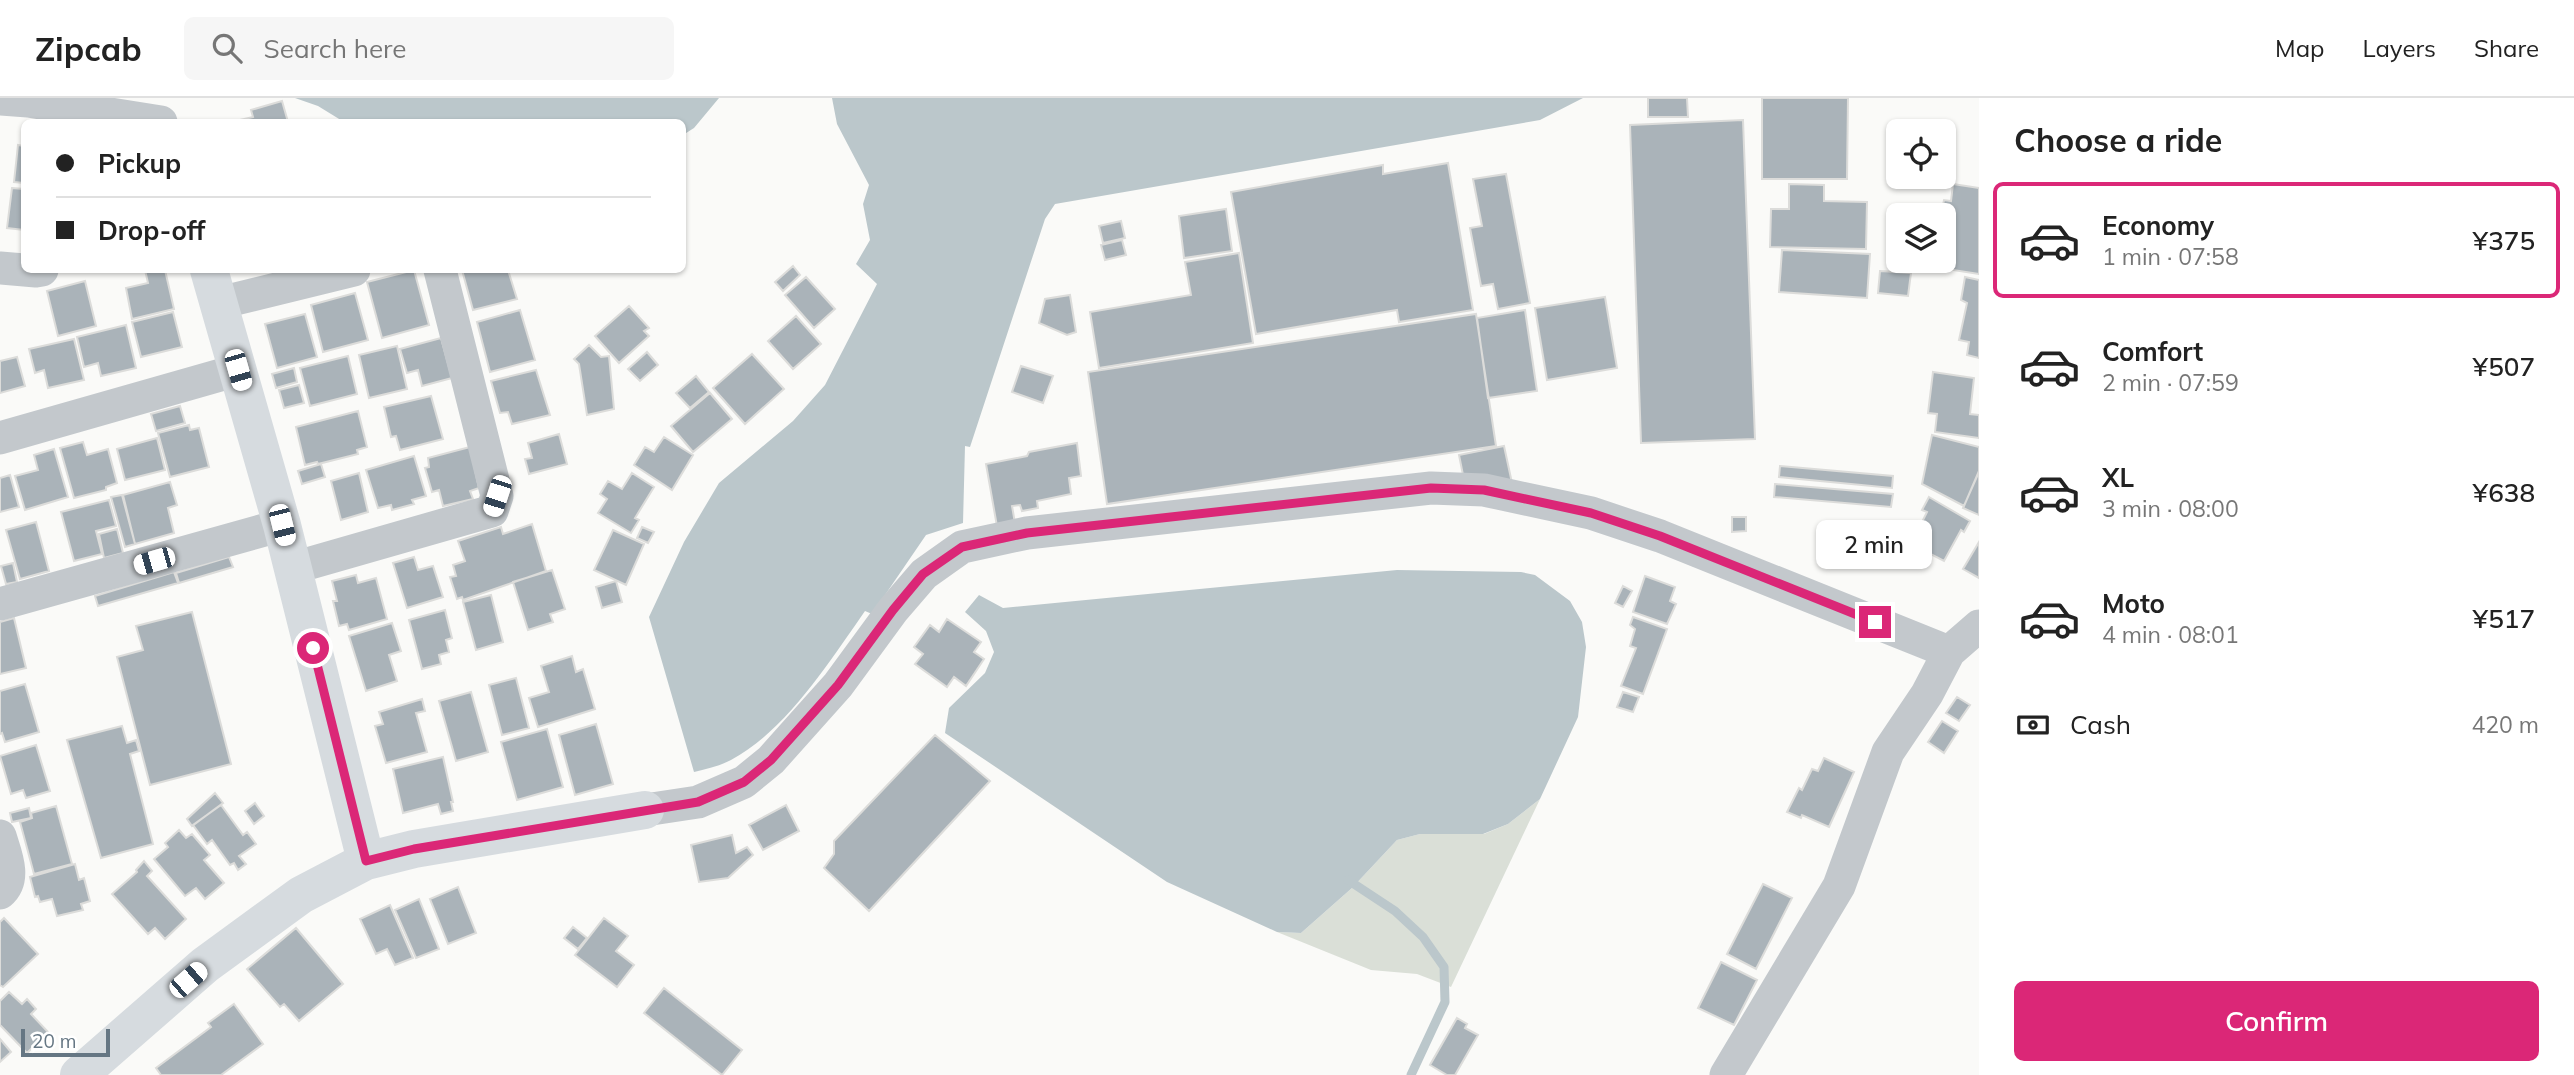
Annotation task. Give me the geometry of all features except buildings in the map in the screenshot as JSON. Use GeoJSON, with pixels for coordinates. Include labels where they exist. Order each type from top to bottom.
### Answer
{"type":"FeatureCollection","features":[{"type":"Feature","properties":{"kind":"street"},"geometry":{"type":"LineString","coordinates":[[0,99],[142,119]]}},
{"type":"Feature","properties":{"kind":"street"},"geometry":{"type":"LineString","coordinates":[[0,268],[21,270]]}},
{"type":"Feature","properties":{"kind":"street"},"geometry":{"type":"LineString","coordinates":[[328,273],[214,286],[282,525],[366,861]]}},
{"type":"Feature","properties":{"kind":"street"},"geometry":{"type":"LineString","coordinates":[[293,568],[492,511],[497,496],[441,273]]}},
{"type":"Feature","properties":{"kind":"street"},"geometry":{"type":"LineString","coordinates":[[0,438],[238,370]]}},
{"type":"Feature","properties":{"kind":"street"},"geometry":{"type":"LineString","coordinates":[[79,1075],[205,965],[301,895],[366,861],[414,849],[698,802],[744,782],[771,760],[838,685],[923,574],[962,547],[1041,531],[1431,488],[1484,490],[1591,513],[1660,536],[1949,652]]}},
{"type":"Feature","properties":{"kind":"street"},"geometry":{"type":"LineString","coordinates":[[0,604],[282,525]]}},
{"type":"Feature","properties":{"kind":"street"},"geometry":{"type":"LineString","coordinates":[[1726,1075],[1839,886],[1888,752],[1927,694],[1949,652],[1979,626]]}},
{"type":"Feature","properties":{"kind":"street"},"geometry":{"type":"LineString","coordinates":[[0,836],[9,871],[5,889],[0,893]]}},
{"type":"Feature","properties":{"kind":"shaded area"},"geometry":{"type":"Polygon","coordinates":[[[295,98],[719,98],[694,128],[686,133],[686,119],[339,119],[318,106],[295,98]]]}},
{"type":"Feature","properties":{"kind":"shaded area"},"geometry":{"type":"Polygon","coordinates":[[[832,98],[1583,98],[1540,120],[1055,204],[1045,219],[970,447],[965,446],[963,523],[926,535],[872,614],[865,611],[806,693],[770,732],[731,760],[694,772],[649,617],[684,542],[719,483],[793,421],[825,385],[877,284],[856,264],[870,240],[863,204],[869,185],[837,124],[832,98]]]}},
{"type":"Feature","properties":{"kind":"shaded area"},"geometry":{"type":"Polygon","coordinates":[[[1397,570],[1521,572],[1535,575],[1570,601],[1582,622],[1586,647],[1578,717],[1540,799],[1508,824],[1483,834],[1420,834],[1397,840],[1352,888],[1301,933],[1277,932],[1167,882],[945,733],[949,708],[985,673],[994,652],[986,631],[965,612],[979,595],[1003,608],[1397,570]]]}},
{"type":"Feature","properties":{"kind":"shaded area"},"geometry":{"type":"Polygon","coordinates":[[[1540,799],[1451,987],[1417,974],[1371,970],[1277,932],[1301,933],[1352,888],[1397,840],[1420,834],[1484,834],[1508,824],[1540,799]]]}},
{"type":"Feature","properties":{"kind":"waterway"},"geometry":{"type":"LineString","coordinates":[[1348,880],[1395,911],[1423,937],[1444,967],[1445,1002],[1411,1075]]}},
{"type":"Feature","properties":{"kind":"route"},"geometry":{"type":"LineString","coordinates":[[313,648],[366,861],[414,849],[698,802],[744,782],[771,760],[838,685],[923,574],[962,547],[1027,533],[1431,488],[1484,490],[1591,513],[1660,536],[1875,622]]}}]}
